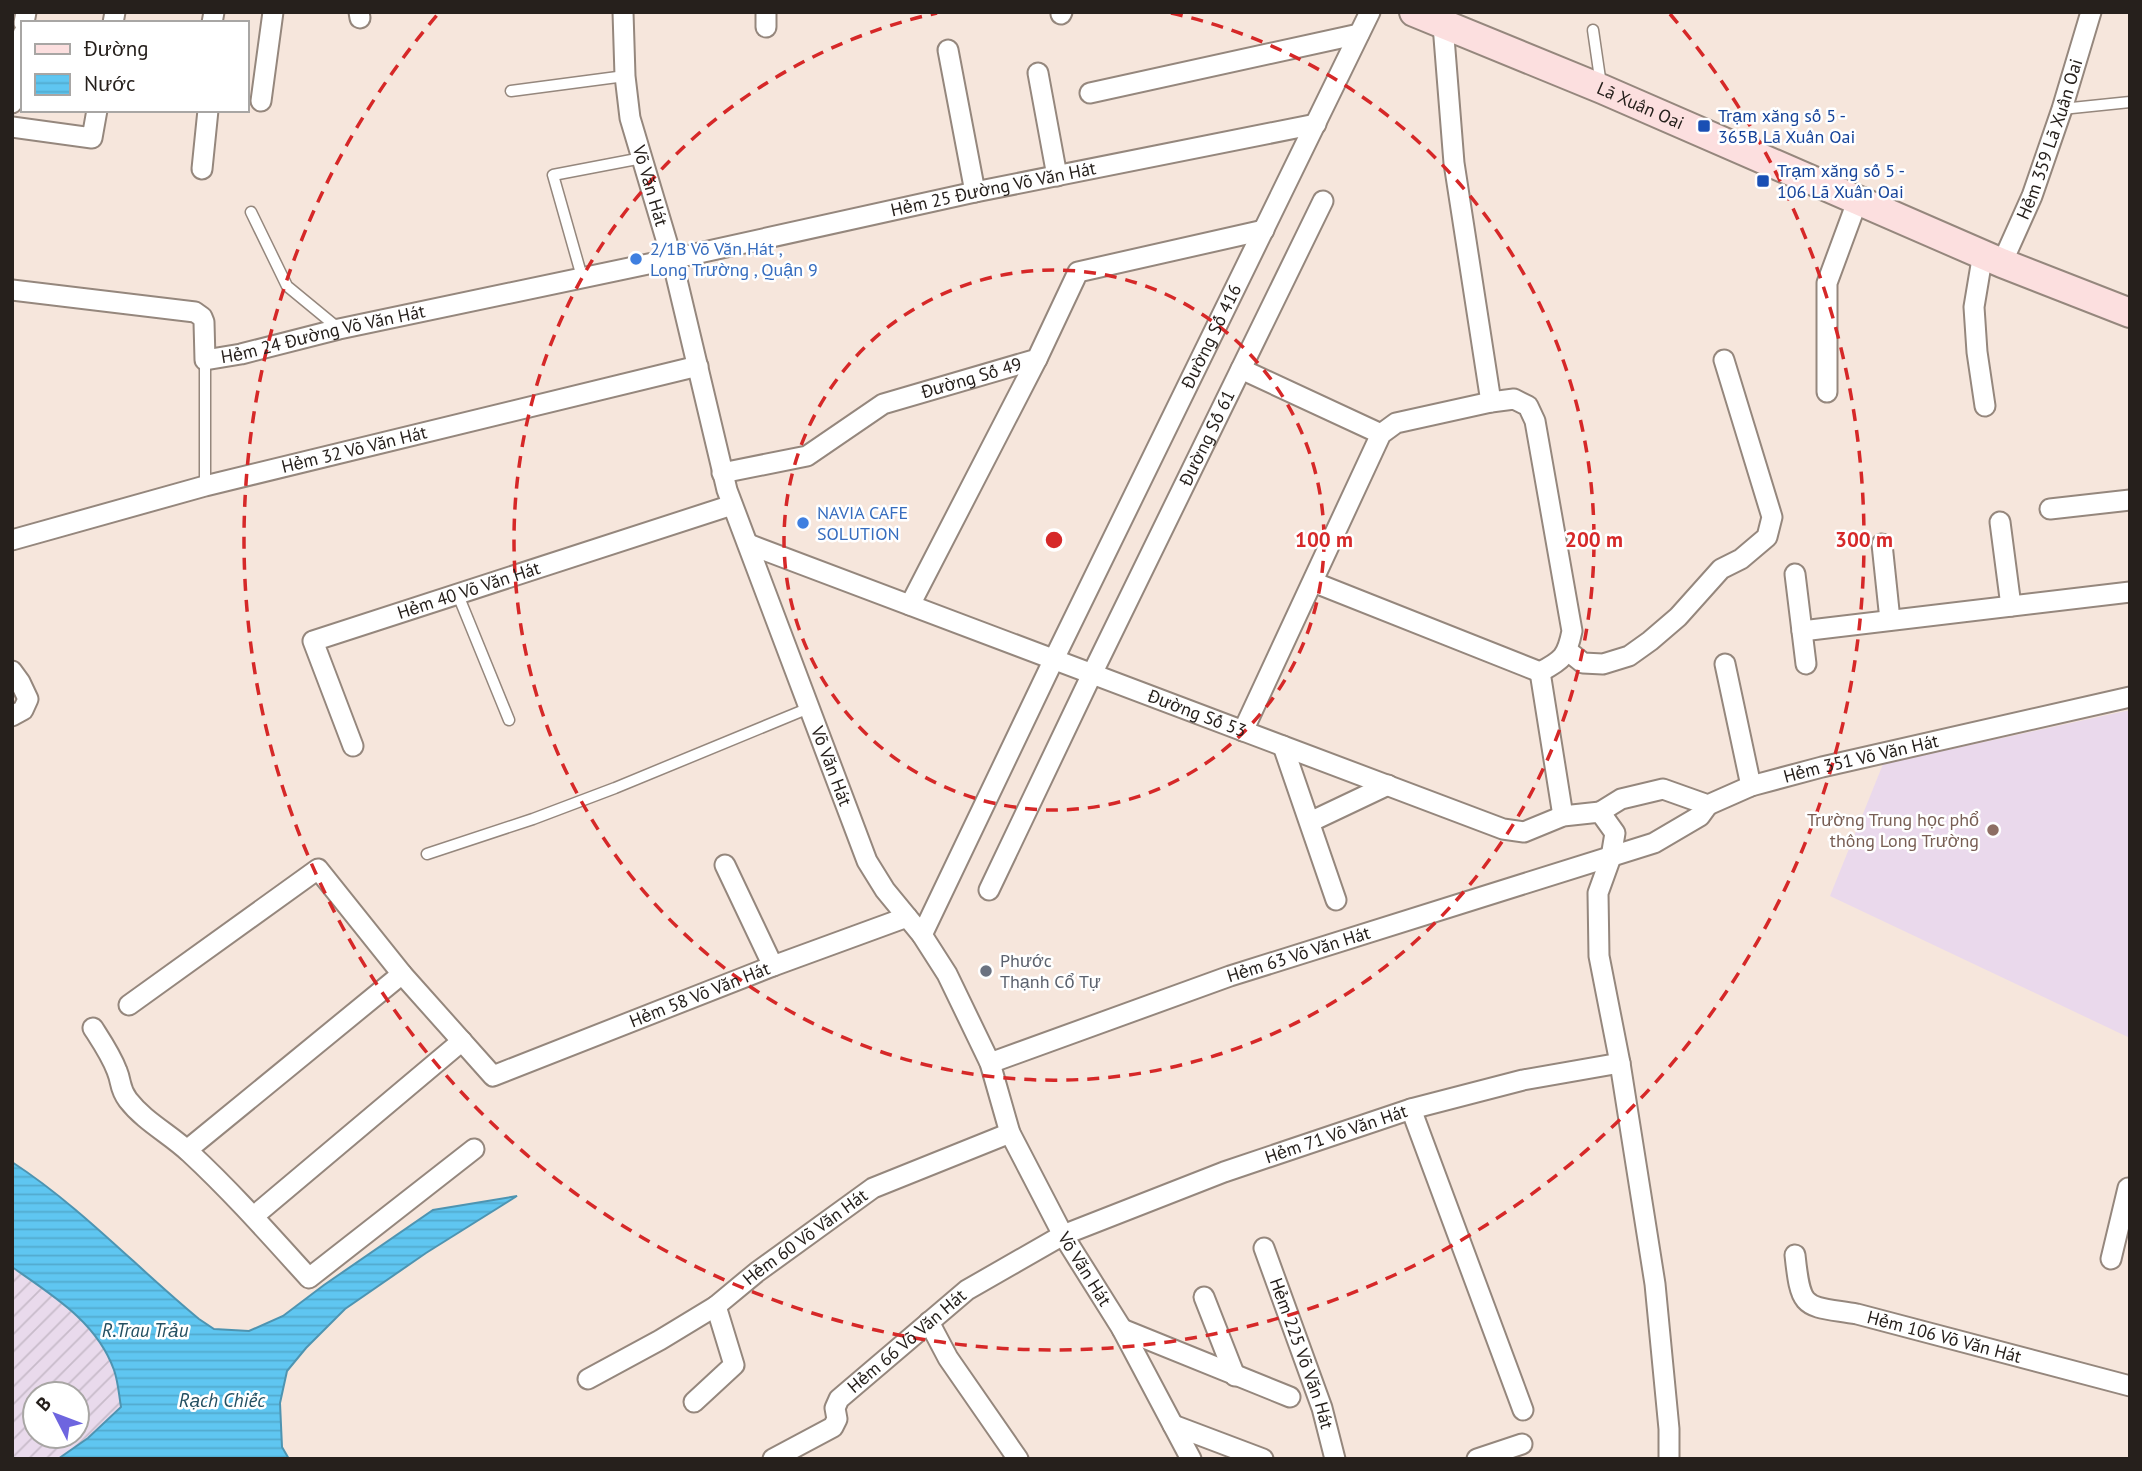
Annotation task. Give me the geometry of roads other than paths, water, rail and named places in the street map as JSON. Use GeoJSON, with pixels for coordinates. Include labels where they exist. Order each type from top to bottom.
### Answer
{"type":"FeatureCollection","features":[{"type":"Feature","properties":{"kind":"main road","name":"Lã Xuân Oai"},"geometry":{"type":"LineString","coordinates":[[1425,16],[1602,89],[1992,258],[2130,313]]}},
{"type":"Feature","properties":{"kind":"street"},"geometry":{"type":"LineString","coordinates":[[261,101],[273,12]]}},
{"type":"Feature","properties":{"kind":"street","name":"Võ Văn Hát"},"geometry":{"type":"LineString","coordinates":[[623,12],[625,76],[631,118],[672,259],[722,473],[867,861],[947,974],[990,1063],[1010,1133],[1063,1235],[1122,1329],[1191,1459]]}},
{"type":"Feature","properties":{"kind":"street","name":"Đường Số 416"},"geometry":{"type":"LineString","coordinates":[[922,936],[1370,12]]}},
{"type":"Feature","properties":{"kind":"street","name":"Hẻm 359 Lã Xuân Oai"},"geometry":{"type":"LineString","coordinates":[[1985,406],[1974,307],[1992,258],[2032,196],[2063,109],[2091,12]]}},
{"type":"Feature","properties":{"kind":"street"},"geometry":{"type":"LineString","coordinates":[[1425,16],[1454,163],[1491,402]]}},
{"type":"Feature","properties":{"kind":"street"},"geometry":{"type":"LineString","coordinates":[[1090,93],[1359,34]]}},
{"type":"Feature","properties":{"kind":"street"},"geometry":{"type":"LineString","coordinates":[[12,103],[21,47]]}},
{"type":"Feature","properties":{"kind":"street"},"geometry":{"type":"LineString","coordinates":[[948,50],[975,192]]}},
{"type":"Feature","properties":{"kind":"street"},"geometry":{"type":"LineString","coordinates":[[1038,73],[1057,176]]}},
{"type":"Feature","properties":{"kind":"street"},"geometry":{"type":"LineString","coordinates":[[12,127],[92,138],[97,112]]}},
{"type":"Feature","properties":{"kind":"street"},"geometry":{"type":"LineString","coordinates":[[202,169],[208,112]]}},
{"type":"Feature","properties":{"kind":"street","name":"Hẻm 25 Đường Võ Văn Hát"},"geometry":{"type":"LineString","coordinates":[[672,259],[975,192],[1315,124]]}},
{"type":"Feature","properties":{"kind":"street"},"geometry":{"type":"LineString","coordinates":[[1827,392],[1827,283],[1858,199]]}},
{"type":"Feature","properties":{"kind":"street","name":"Đường Số 61"},"geometry":{"type":"LineString","coordinates":[[989,890],[1323,201]]}},
{"type":"Feature","properties":{"kind":"street","name":"Đường Số 49"},"geometry":{"type":"LineString","coordinates":[[722,473],[807,456],[883,404],[1037,359],[1078,272],[1264,230]]}},
{"type":"Feature","properties":{"kind":"street","name":"Hẻm 24 Đường Võ Văn Hát"},"geometry":{"type":"LineString","coordinates":[[12,290],[195,312],[204,322],[205,360],[672,259]]}},
{"type":"Feature","properties":{"kind":"street"},"geometry":{"type":"LineString","coordinates":[[911,606],[1037,359]]}},
{"type":"Feature","properties":{"kind":"street"},"geometry":{"type":"LineString","coordinates":[[1568,651],[1583,663],[1603,664],[1629,656],[1678,617],[1721,569],[1741,559],[1767,537],[1772,517],[1724,360]]}},
{"type":"Feature","properties":{"kind":"street","name":"Hẻm 32 Võ Văn Hát"},"geometry":{"type":"LineString","coordinates":[[12,540],[205,486],[698,366]]}},
{"type":"Feature","properties":{"kind":"street"},"geometry":{"type":"LineString","coordinates":[[1241,369],[1381,434]]}},
{"type":"Feature","properties":{"kind":"street"},"geometry":{"type":"LineString","coordinates":[[1243,731],[1381,434],[1396,422],[1491,402],[1514,399],[1528,406],[1535,422],[1572,631],[1568,651],[1540,672]]}},
{"type":"Feature","properties":{"kind":"street"},"geometry":{"type":"LineString","coordinates":[[2050,509],[2130,500]]}},
{"type":"Feature","properties":{"kind":"street","name":"Hẻm 40 Võ Văn Hát"},"geometry":{"type":"LineString","coordinates":[[353,746],[313,641],[732,505]]}},
{"type":"Feature","properties":{"kind":"street"},"geometry":{"type":"LineString","coordinates":[[2000,522],[2011,606]]}},
{"type":"Feature","properties":{"kind":"street","name":"Đường Số 53"},"geometry":{"type":"LineString","coordinates":[[748,544],[1503,829],[1524,832],[1563,816],[1600,812]]}},
{"type":"Feature","properties":{"kind":"street"},"geometry":{"type":"LineString","coordinates":[[1882,544],[1890,620]]}},
{"type":"Feature","properties":{"kind":"street"},"geometry":{"type":"LineString","coordinates":[[1795,574],[1807,664]]}},
{"type":"Feature","properties":{"kind":"street"},"geometry":{"type":"LineString","coordinates":[[1313,582],[1540,672]]}},
{"type":"Feature","properties":{"kind":"street"},"geometry":{"type":"LineString","coordinates":[[1802,631],[2130,592]]}},
{"type":"Feature","properties":{"kind":"street"},"geometry":{"type":"LineString","coordinates":[[1725,664],[1751,786]]}},
{"type":"Feature","properties":{"kind":"street"},"geometry":{"type":"LineString","coordinates":[[12,671],[28,699],[23,710],[12,716]]}},
{"type":"Feature","properties":{"kind":"street"},"geometry":{"type":"LineString","coordinates":[[1540,672],[1563,816]]}},
{"type":"Feature","properties":{"kind":"street","name":"Hẻm 351 Võ Văn Hát"},"geometry":{"type":"LineString","coordinates":[[1708,805],[1751,786],[1822,767],[2130,697]]}},
{"type":"Feature","properties":{"kind":"street"},"geometry":{"type":"LineString","coordinates":[[1283,746],[1336,900]]}},
{"type":"Feature","properties":{"kind":"street"},"geometry":{"type":"LineString","coordinates":[[1310,822],[1388,785]]}},
{"type":"Feature","properties":{"kind":"street"},"geometry":{"type":"LineString","coordinates":[[1670,1459],[1670,1429],[1655,1284],[1620,1063],[1599,956],[1598,893],[1611,858],[1615,833],[1600,812],[1621,799],[1663,789],[1708,805]]}},
{"type":"Feature","properties":{"kind":"street","name":"Hẻm 63 Võ Văn Hát"},"geometry":{"type":"LineString","coordinates":[[990,1063],[1230,976],[1654,843],[1700,816],[1708,805]]}},
{"type":"Feature","properties":{"kind":"street"},"geometry":{"type":"LineString","coordinates":[[725,865],[773,966]]}},
{"type":"Feature","properties":{"kind":"street"},"geometry":{"type":"LineString","coordinates":[[129,1005],[318,869],[402,974],[461,1041],[254,1216]]}},
{"type":"Feature","properties":{"kind":"street","name":"Hẻm 58 Võ Văn Hát"},"geometry":{"type":"LineString","coordinates":[[461,1041],[493,1076],[773,966],[907,917]]}},
{"type":"Feature","properties":{"kind":"street"},"geometry":{"type":"LineString","coordinates":[[187,1150],[402,974]]}},
{"type":"Feature","properties":{"kind":"street"},"geometry":{"type":"LineString","coordinates":[[93,1028],[112,1059],[120,1087],[128,1100],[140,1113],[187,1150],[254,1216],[309,1278],[474,1149]]}},
{"type":"Feature","properties":{"kind":"street","name":"Hẻm 71 Võ Văn Hát"},"geometry":{"type":"LineString","coordinates":[[1063,1235],[1224,1172],[1411,1110],[1523,1080],[1620,1063]]}},
{"type":"Feature","properties":{"kind":"street"},"geometry":{"type":"LineString","coordinates":[[1411,1110],[1523,1410]]}},
{"type":"Feature","properties":{"kind":"street","name":"Hẻm 60 Võ Văn Hát"},"geometry":{"type":"LineString","coordinates":[[588,1379],[716,1306],[757,1272],[873,1188],[1010,1133]]}},
{"type":"Feature","properties":{"kind":"street"},"geometry":{"type":"LineString","coordinates":[[2111,1259],[2128,1188],[2130,1189]]}},
{"type":"Feature","properties":{"kind":"street","name":"Hẻm 66 Võ Văn Hát"},"geometry":{"type":"LineString","coordinates":[[773,1459],[833,1427],[837,1419],[835,1404],[839,1399],[967,1290],[1063,1235]]}},
{"type":"Feature","properties":{"kind":"street","name":"Hẻm 225 Võ Văn Hát"},"geometry":{"type":"LineString","coordinates":[[1264,1248],[1322,1408],[1335,1459]]}},
{"type":"Feature","properties":{"kind":"street","name":"Hẻm 106 Võ Văn Hát"},"geometry":{"type":"LineString","coordinates":[[1795,1255],[1799,1288],[1805,1301],[1814,1307],[1857,1314],[2130,1386]]}},
{"type":"Feature","properties":{"kind":"street"},"geometry":{"type":"LineString","coordinates":[[1204,1297],[1235,1376]]}},
{"type":"Feature","properties":{"kind":"street"},"geometry":{"type":"LineString","coordinates":[[694,1402],[734,1366],[716,1306]]}},
{"type":"Feature","properties":{"kind":"street"},"geometry":{"type":"LineString","coordinates":[[929,1322],[948,1358],[1018,1459]]}},
{"type":"Feature","properties":{"kind":"street"},"geometry":{"type":"LineString","coordinates":[[1122,1329],[1290,1397]]}},
{"type":"Feature","properties":{"kind":"street"},"geometry":{"type":"LineString","coordinates":[[1173,1426],[1263,1459]]}},
{"type":"Feature","properties":{"kind":"street"},"geometry":{"type":"LineString","coordinates":[[1476,1459],[1522,1444]]}},
{"type":"Feature","properties":{"kind":"lane"},"geometry":{"type":"LineString","coordinates":[[1593,30],[1602,89]]}},
{"type":"Feature","properties":{"kind":"lane"},"geometry":{"type":"LineString","coordinates":[[511,91],[625,76]]}},
{"type":"Feature","properties":{"kind":"lane"},"geometry":{"type":"LineString","coordinates":[[2063,109],[2130,102]]}},
{"type":"Feature","properties":{"kind":"lane"},"geometry":{"type":"LineString","coordinates":[[582,277],[553,175],[642,158]]}},
{"type":"Feature","properties":{"kind":"lane"},"geometry":{"type":"LineString","coordinates":[[251,212],[287,286],[339,329]]}},
{"type":"Feature","properties":{"kind":"lane"},"geometry":{"type":"LineString","coordinates":[[205,360],[205,486]]}},
{"type":"Feature","properties":{"kind":"lane"},"geometry":{"type":"LineString","coordinates":[[458,595],[509,720]]}},
{"type":"Feature","properties":{"kind":"lane"},"geometry":{"type":"LineString","coordinates":[[427,854],[615,788],[809,708]]}},
{"type":"Feature","properties":{"kind":"water"},"geometry":{"type":"Polygon","coordinates":[[[12,1162],[61,1198],[199,1319],[214,1329],[249,1331],[283,1316],[433,1210],[517,1196],[426,1253],[345,1309],[306,1348],[287,1371],[280,1403],[282,1447],[289,1459],[58,1459],[71,1450],[91,1450],[91,1435],[121,1407],[114,1370],[97,1338],[85,1324],[57,1299],[12,1267],[12,1162]]]}},
{"type":"Feature","properties":{"kind":"place","name":"Trạm xăng số 5 - 365B Lã Xuân Oai"},"geometry":{"type":"Point","coordinates":[1704,126]}},
{"type":"Feature","properties":{"kind":"place","name":"Trạm xăng số 5 - 106 Lã Xuân Oai"},"geometry":{"type":"Point","coordinates":[1763,181]}},
{"type":"Feature","properties":{"kind":"place","name":"2/1B Võ Văn Hát , Long Trường , Quận 9"},"geometry":{"type":"Point","coordinates":[636,259]}},
{"type":"Feature","properties":{"kind":"place","name":"NAVIA CAFE SOLUTION"},"geometry":{"type":"Point","coordinates":[803,523]}},
{"type":"Feature","properties":{"kind":"place","name":"Trường Trung học phổ thông Long Trường"},"geometry":{"type":"Point","coordinates":[1993,830]}},
{"type":"Feature","properties":{"kind":"place","name":"Phước Thạnh Cổ Tự"},"geometry":{"type":"Point","coordinates":[986,971]}},
{"type":"Feature","properties":{"kind":"water label","name":"R.Trau Trảu"},"geometry":{"type":"Point","coordinates":[145,1330]}},
{"type":"Feature","properties":{"kind":"water label","name":"Rạch Chiếc"},"geometry":{"type":"Point","coordinates":[222,1400]}}]}
